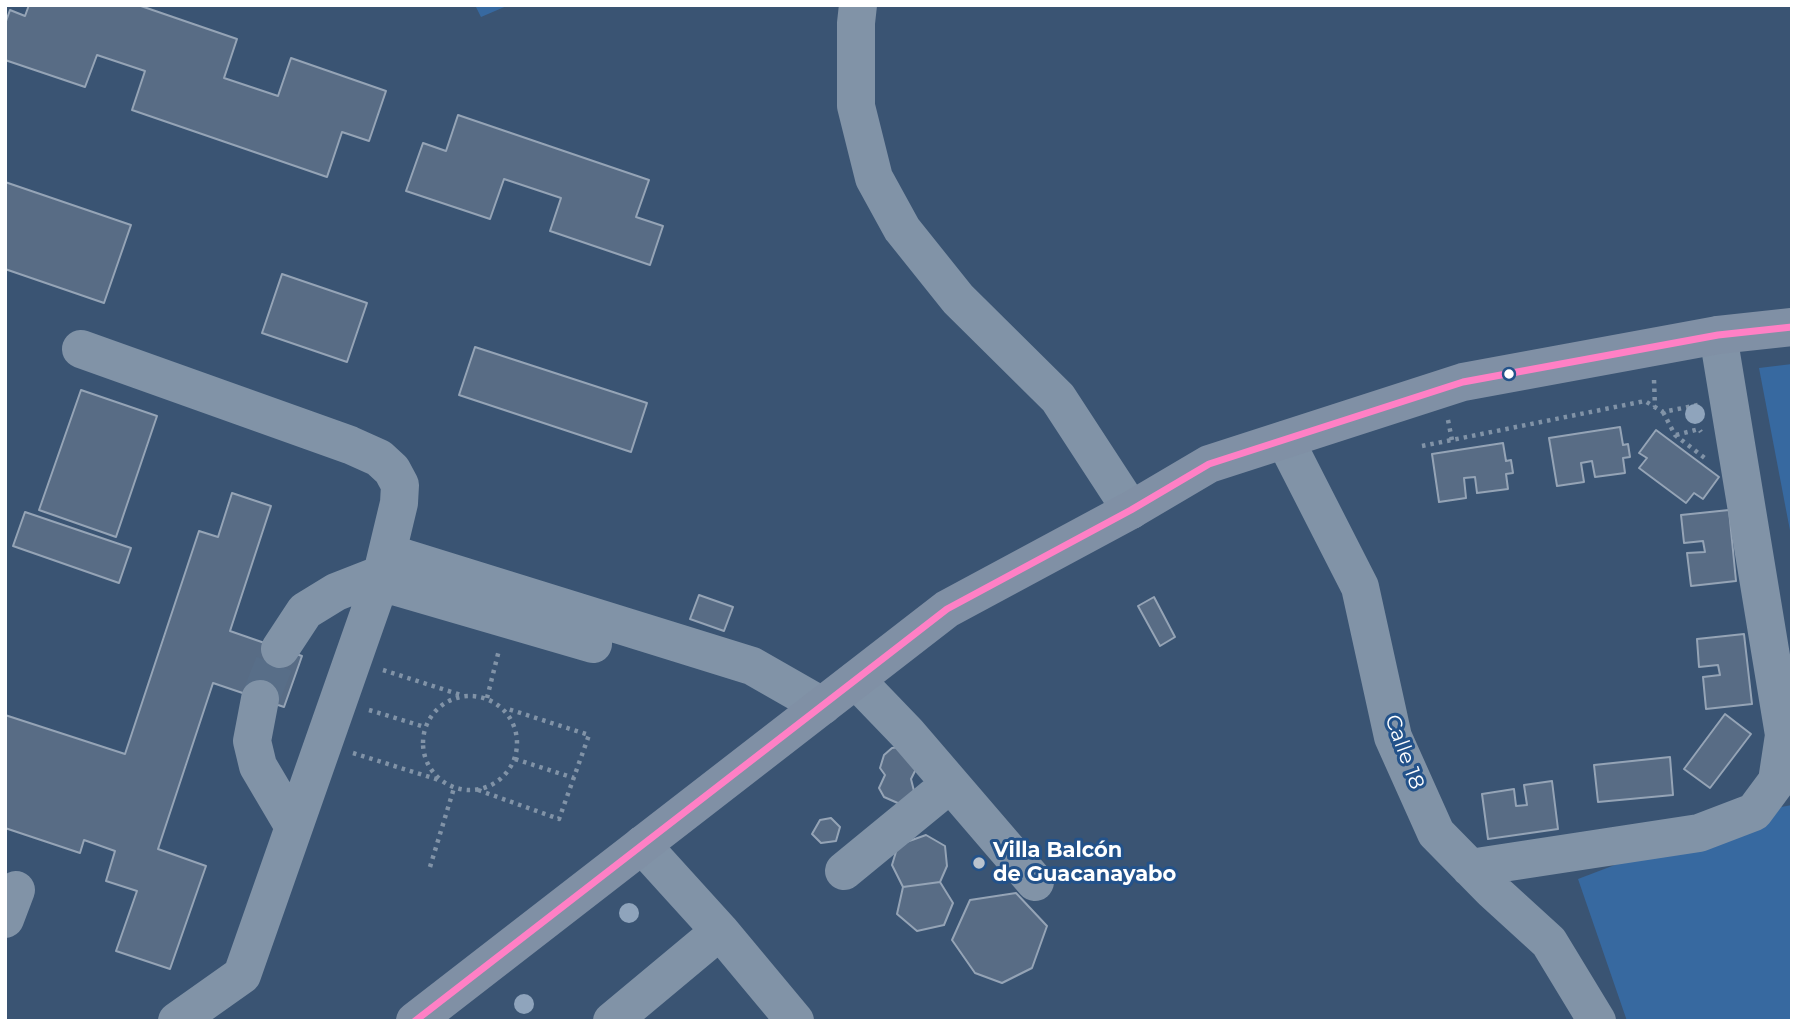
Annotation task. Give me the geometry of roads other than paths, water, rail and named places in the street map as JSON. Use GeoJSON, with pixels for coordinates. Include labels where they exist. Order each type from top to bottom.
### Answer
{"type":"FeatureCollection","features":[{"type":"Feature","properties":{"kind":"main road"},"geometry":{"type":"LineString","coordinates":[[415,1021],[947,609],[1209,464],[1463,382],[1718,335],[1792,327]]}},
{"type":"Feature","properties":{"kind":"street"},"geometry":{"type":"LineString","coordinates":[[858,5],[856,106],[874,178],[902,229],[958,299],[1058,398],[1130,510]]}},
{"type":"Feature","properties":{"kind":"street"},"geometry":{"type":"LineString","coordinates":[[1470,867],[1699,832],[1754,812],[1777,781],[1784,734],[1718,335]]}},
{"type":"Feature","properties":{"kind":"street"},"geometry":{"type":"LineString","coordinates":[[81,349],[351,444],[379,458],[392,470],[400,485],[399,503],[383,570],[242,975],[177,1021]]}},
{"type":"Feature","properties":{"kind":"street","name":"Calle 18"},"geometry":{"type":"LineString","coordinates":[[1285,440],[1360,587],[1393,737],[1436,833],[1549,942],[1597,1021]]}},
{"type":"Feature","properties":{"kind":"street"},"geometry":{"type":"LineString","coordinates":[[383,570],[508,619],[673,667],[811,714]]}},
{"type":"Feature","properties":{"kind":"street"},"geometry":{"type":"LineString","coordinates":[[280,649],[305,611],[335,592],[383,570],[752,666],[811,714]]}},
{"type":"Feature","properties":{"kind":"street"},"geometry":{"type":"LineString","coordinates":[[856,680],[906,733],[1035,882]]}},
{"type":"Feature","properties":{"kind":"street"},"geometry":{"type":"LineString","coordinates":[[260,699],[252,741],[258,766],[294,827]]}},
{"type":"Feature","properties":{"kind":"street"},"geometry":{"type":"LineString","coordinates":[[844,871],[950,784]]}},
{"type":"Feature","properties":{"kind":"street"},"geometry":{"type":"LineString","coordinates":[[642,845],[720,931],[795,1021]]}},
{"type":"Feature","properties":{"kind":"street"},"geometry":{"type":"LineString","coordinates":[[611,1021],[720,931]]}},
{"type":"Feature","properties":{"kind":"tunnel"},"geometry":{"type":"LineString","coordinates":[[260,699],[280,649]]}},
{"type":"Feature","properties":{"kind":"place","name":"Villa Balcón de Guacanayabo"},"geometry":{"type":"Point","coordinates":[979,863]}}]}
